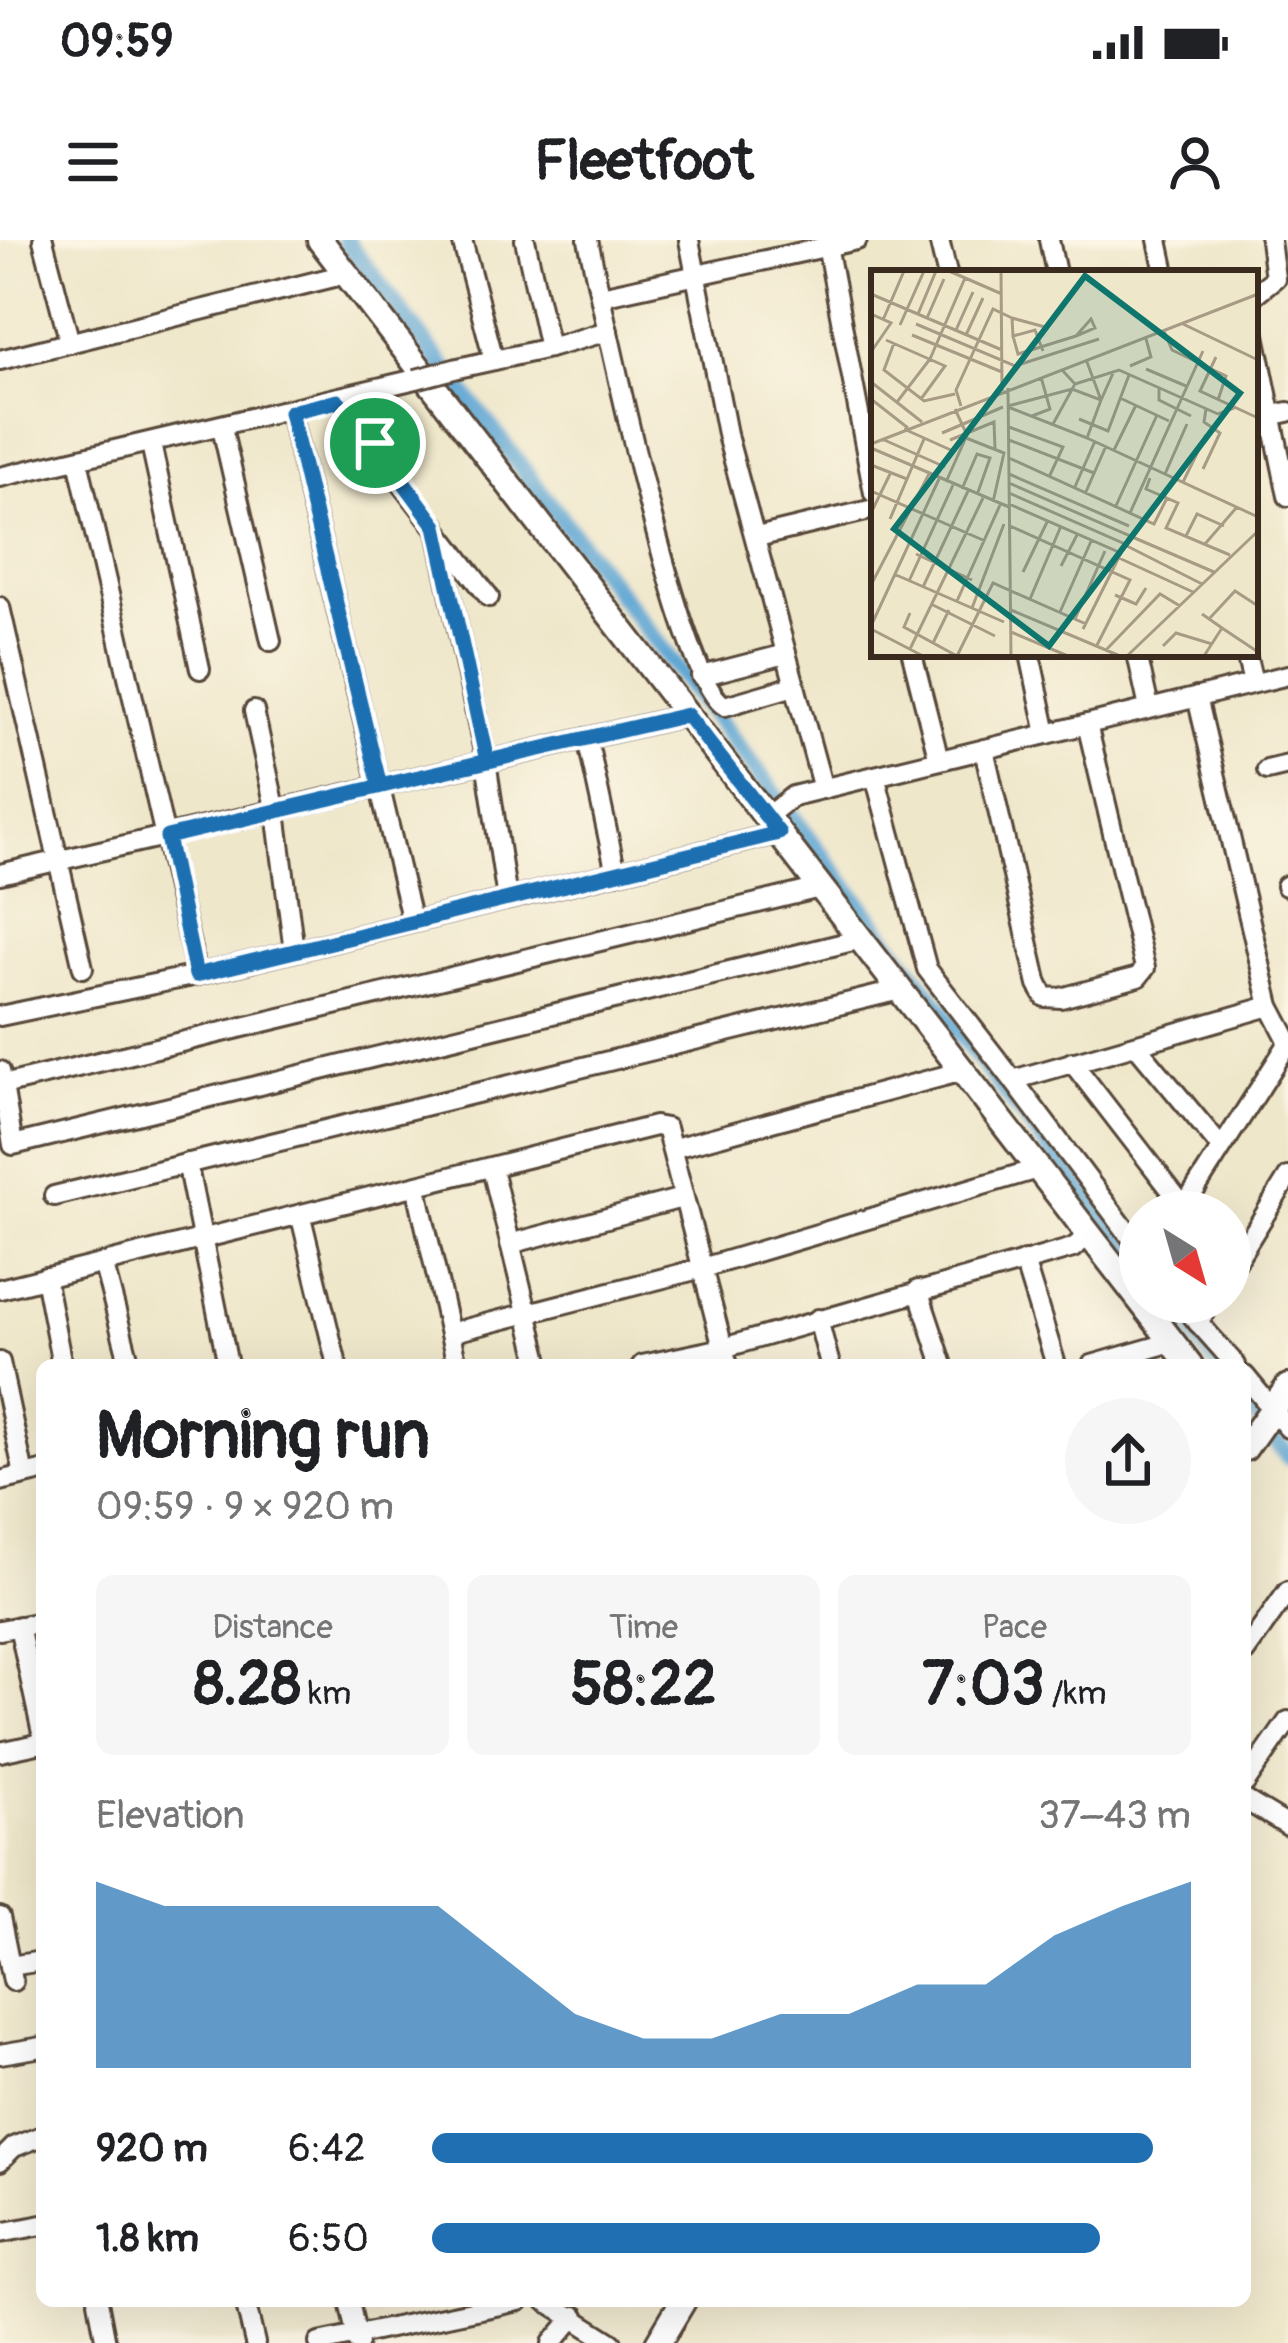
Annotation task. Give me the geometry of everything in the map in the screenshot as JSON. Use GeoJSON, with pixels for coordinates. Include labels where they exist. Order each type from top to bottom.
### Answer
{"type":"FeatureCollection","features":[{"type":"Feature","properties":{"kind":"street"},"geometry":{"type":"LineString","coordinates":[[44,240],[70,343]]}},
{"type":"Feature","properties":{"kind":"street"},"geometry":{"type":"LineString","coordinates":[[320,240],[1185,1359]]}},
{"type":"Feature","properties":{"kind":"street"},"geometry":{"type":"LineString","coordinates":[[462,240],[494,360]]}},
{"type":"Feature","properties":{"kind":"street"},"geometry":{"type":"LineString","coordinates":[[526,240],[549,348]]}},
{"type":"Feature","properties":{"kind":"street"},"geometry":{"type":"LineString","coordinates":[[588,240],[661,543],[701,676],[716,702],[725,706],[794,686]]}},
{"type":"Feature","properties":{"kind":"street"},"geometry":{"type":"LineString","coordinates":[[689,240],[728,439],[823,789]]}},
{"type":"Feature","properties":{"kind":"street"},"geometry":{"type":"LineString","coordinates":[[601,296],[856,240]]}},
{"type":"Feature","properties":{"kind":"street"},"geometry":{"type":"LineString","coordinates":[[940,240],[945,270]]}},
{"type":"Feature","properties":{"kind":"street"},"geometry":{"type":"LineString","coordinates":[[1049,240],[1055,270]]}},
{"type":"Feature","properties":{"kind":"street"},"geometry":{"type":"LineString","coordinates":[[1158,240],[1164,270]]}},
{"type":"Feature","properties":{"kind":"street"},"geometry":{"type":"LineString","coordinates":[[1258,292],[1275,278],[1270,240]]}},
{"type":"Feature","properties":{"kind":"street"},"geometry":{"type":"LineString","coordinates":[[827,243],[871,477]]}},
{"type":"Feature","properties":{"kind":"street"},"geometry":{"type":"LineString","coordinates":[[0,360],[346,274]]}},
{"type":"Feature","properties":{"kind":"street"},"geometry":{"type":"LineString","coordinates":[[0,477],[338,401],[608,331]]}},
{"type":"Feature","properties":{"kind":"street"},"geometry":{"type":"LineString","coordinates":[[1258,350],[1288,496]]}},
{"type":"Feature","properties":{"kind":"street"},"geometry":{"type":"LineString","coordinates":[[338,401],[489,598]]}},
{"type":"Feature","properties":{"kind":"street"},"geometry":{"type":"LineString","coordinates":[[290,412],[412,922]]}},
{"type":"Feature","properties":{"kind":"street"},"geometry":{"type":"LineString","coordinates":[[222,428],[271,641]]}},
{"type":"Feature","properties":{"kind":"street"},"geometry":{"type":"LineString","coordinates":[[151,444],[200,669]]}},
{"type":"Feature","properties":{"kind":"street"},"geometry":{"type":"LineString","coordinates":[[77,460],[196,975]]}},
{"type":"Feature","properties":{"kind":"street"},"geometry":{"type":"LineString","coordinates":[[757,537],[871,510]]}},
{"type":"Feature","properties":{"kind":"street"},"geometry":{"type":"LineString","coordinates":[[436,526],[487,761],[507,899]]}},
{"type":"Feature","properties":{"kind":"street"},"geometry":{"type":"LineString","coordinates":[[0,607],[83,968]]}},
{"type":"Feature","properties":{"kind":"street"},"geometry":{"type":"LineString","coordinates":[[701,676],[786,654]]}},
{"type":"Feature","properties":{"kind":"street"},"geometry":{"type":"LineString","coordinates":[[913,657],[938,760]]}},
{"type":"Feature","properties":{"kind":"street"},"geometry":{"type":"LineString","coordinates":[[1031,657],[1047,734]]}},
{"type":"Feature","properties":{"kind":"street"},"geometry":{"type":"LineString","coordinates":[[1138,657],[1149,708]]}},
{"type":"Feature","properties":{"kind":"street"},"geometry":{"type":"LineString","coordinates":[[1247,657],[1253,683]]}},
{"type":"Feature","properties":{"kind":"street"},"geometry":{"type":"LineString","coordinates":[[0,1016],[196,975],[616,873],[773,820],[794,796],[1288,675]]}},
{"type":"Feature","properties":{"kind":"street"},"geometry":{"type":"LineString","coordinates":[[1194,1191],[1288,1042],[1270,1006],[1198,697]]}},
{"type":"Feature","properties":{"kind":"street"},"geometry":{"type":"LineString","coordinates":[[254,711],[276,812],[294,951]]}},
{"type":"Feature","properties":{"kind":"street"},"geometry":{"type":"LineString","coordinates":[[0,874],[687,715]]}},
{"type":"Feature","properties":{"kind":"street"},"geometry":{"type":"LineString","coordinates":[[984,749],[1038,985],[1045,997],[1061,998],[1138,977],[1145,968],[1088,724]]}},
{"type":"Feature","properties":{"kind":"street"},"geometry":{"type":"LineString","coordinates":[[586,738],[616,873]]}},
{"type":"Feature","properties":{"kind":"street"},"geometry":{"type":"LineString","coordinates":[[1268,770],[1288,765]]}},
{"type":"Feature","properties":{"kind":"street"},"geometry":{"type":"LineString","coordinates":[[874,776],[927,969],[1119,1221]]}},
{"type":"Feature","properties":{"kind":"street"},"geometry":{"type":"LineString","coordinates":[[820,887],[1,1077],[7,1147],[861,939]]}},
{"type":"Feature","properties":{"kind":"street"},"geometry":{"type":"LineString","coordinates":[[54,1196],[901,990]]}},
{"type":"Feature","properties":{"kind":"street"},"geometry":{"type":"LineString","coordinates":[[1012,1080],[1270,1006]]}},
{"type":"Feature","properties":{"kind":"street"},"geometry":{"type":"LineString","coordinates":[[1136,1045],[1219,1145]]}},
{"type":"Feature","properties":{"kind":"street"},"geometry":{"type":"LineString","coordinates":[[1072,1062],[1169,1191]]}},
{"type":"Feature","properties":{"kind":"street"},"geometry":{"type":"LineString","coordinates":[[674,1148],[963,1071]]}},
{"type":"Feature","properties":{"kind":"street"},"geometry":{"type":"LineString","coordinates":[[0,1288],[200,1243],[655,1126],[668,1131],[674,1148],[699,1269],[725,1356],[818,1319],[1073,1248],[1087,1237]]}},
{"type":"Feature","properties":{"kind":"street"},"geometry":{"type":"LineString","coordinates":[[187,1163],[227,1359]]}},
{"type":"Feature","properties":{"kind":"street"},"geometry":{"type":"LineString","coordinates":[[492,1169],[538,1359]]}},
{"type":"Feature","properties":{"kind":"street"},"geometry":{"type":"LineString","coordinates":[[450,1333],[699,1269],[1036,1169]]}},
{"type":"Feature","properties":{"kind":"street"},"geometry":{"type":"LineString","coordinates":[[1251,1237],[1288,1177]]}},
{"type":"Feature","properties":{"kind":"street"},"geometry":{"type":"LineString","coordinates":[[417,1189],[456,1359]]}},
{"type":"Feature","properties":{"kind":"street"},"geometry":{"type":"LineString","coordinates":[[510,1244],[682,1198]]}},
{"type":"Feature","properties":{"kind":"street"},"geometry":{"type":"LineString","coordinates":[[301,1216],[336,1359]]}},
{"type":"Feature","properties":{"kind":"street"},"geometry":{"type":"LineString","coordinates":[[1024,1261],[1054,1359]]}},
{"type":"Feature","properties":{"kind":"street"},"geometry":{"type":"LineString","coordinates":[[104,1266],[128,1359]]}},
{"type":"Feature","properties":{"kind":"street"},"geometry":{"type":"LineString","coordinates":[[45,1276],[61,1359]]}},
{"type":"Feature","properties":{"kind":"street"},"geometry":{"type":"LineString","coordinates":[[918,1290],[941,1359]]}},
{"type":"Feature","properties":{"kind":"street"},"geometry":{"type":"LineString","coordinates":[[818,1319],[828,1359]]}},
{"type":"Feature","properties":{"kind":"street"},"geometry":{"type":"LineString","coordinates":[[1198,1323],[1231,1359]]}},
{"type":"Feature","properties":{"kind":"street"},"geometry":{"type":"LineString","coordinates":[[1114,1359],[1173,1343]]}},
{"type":"Feature","properties":{"kind":"street"},"geometry":{"type":"LineString","coordinates":[[1161,1359],[1173,1343]]}},
{"type":"Feature","properties":{"kind":"street"},"geometry":{"type":"LineString","coordinates":[[0,1361],[33,1473],[0,1481]]}},
{"type":"Feature","properties":{"kind":"street"},"geometry":{"type":"LineString","coordinates":[[1251,1383],[1278,1417]]}},
{"type":"Feature","properties":{"kind":"street"},"geometry":{"type":"LineString","coordinates":[[1251,1439],[1278,1417],[1288,1387]]}},
{"type":"Feature","properties":{"kind":"street"},"geometry":{"type":"LineString","coordinates":[[1251,1643],[1288,1591]]}},
{"type":"Feature","properties":{"kind":"street"},"geometry":{"type":"LineString","coordinates":[[9,1629],[36,1714]]}},
{"type":"Feature","properties":{"kind":"street"},"geometry":{"type":"LineString","coordinates":[[1251,1774],[1288,1721]]}},
{"type":"Feature","properties":{"kind":"street"},"geometry":{"type":"LineString","coordinates":[[0,1752],[36,1744]]}},
{"type":"Feature","properties":{"kind":"street"},"geometry":{"type":"LineString","coordinates":[[1251,1804],[1288,1826]]}},
{"type":"Feature","properties":{"kind":"street"},"geometry":{"type":"LineString","coordinates":[[0,1917],[12,1974],[36,1964]]}},
{"type":"Feature","properties":{"kind":"street"},"geometry":{"type":"LineString","coordinates":[[0,2054],[36,2048]]}},
{"type":"Feature","properties":{"kind":"street"},"geometry":{"type":"LineString","coordinates":[[0,2161],[14,2146],[36,2138]]}},
{"type":"Feature","properties":{"kind":"street"},"geometry":{"type":"LineString","coordinates":[[0,2233],[36,2226]]}},
{"type":"Feature","properties":{"kind":"street"},"geometry":{"type":"LineString","coordinates":[[99,2307],[106,2343]]}},
{"type":"Feature","properties":{"kind":"street"},"geometry":{"type":"LineString","coordinates":[[246,2307],[255,2343]]}},
{"type":"Feature","properties":{"kind":"street"},"geometry":{"type":"LineString","coordinates":[[350,2307],[357,2337]]}},
{"type":"Feature","properties":{"kind":"street"},"geometry":{"type":"LineString","coordinates":[[319,2343],[492,2307]]}},
{"type":"Feature","properties":{"kind":"street"},"geometry":{"type":"LineString","coordinates":[[557,2307],[612,2343]]}},
{"type":"Feature","properties":{"kind":"street"},"geometry":{"type":"LineString","coordinates":[[658,2343],[679,2307]]}},
{"type":"Feature","properties":{"kind":"street"},"geometry":{"type":"LineString","coordinates":[[552,2343],[574,2316]]}},
{"type":"Feature","properties":{"kind":"waterway"},"geometry":{"type":"LineString","coordinates":[[345,240],[1119,1239]]}},
{"type":"Feature","properties":{"kind":"waterway"},"geometry":{"type":"LineString","coordinates":[[1184,1323],[1212,1359]]}},
{"type":"Feature","properties":{"kind":"waterway"},"geometry":{"type":"LineString","coordinates":[[1251,1408],[1288,1456]]}},
{"type":"Feature","properties":{"kind":"route"},"geometry":{"type":"LineString","coordinates":[[375,443],[338,401],[290,412],[380,786],[487,761],[687,715],[779,833],[196,975],[167,837],[487,761],[436,526],[375,443]]}}]}
